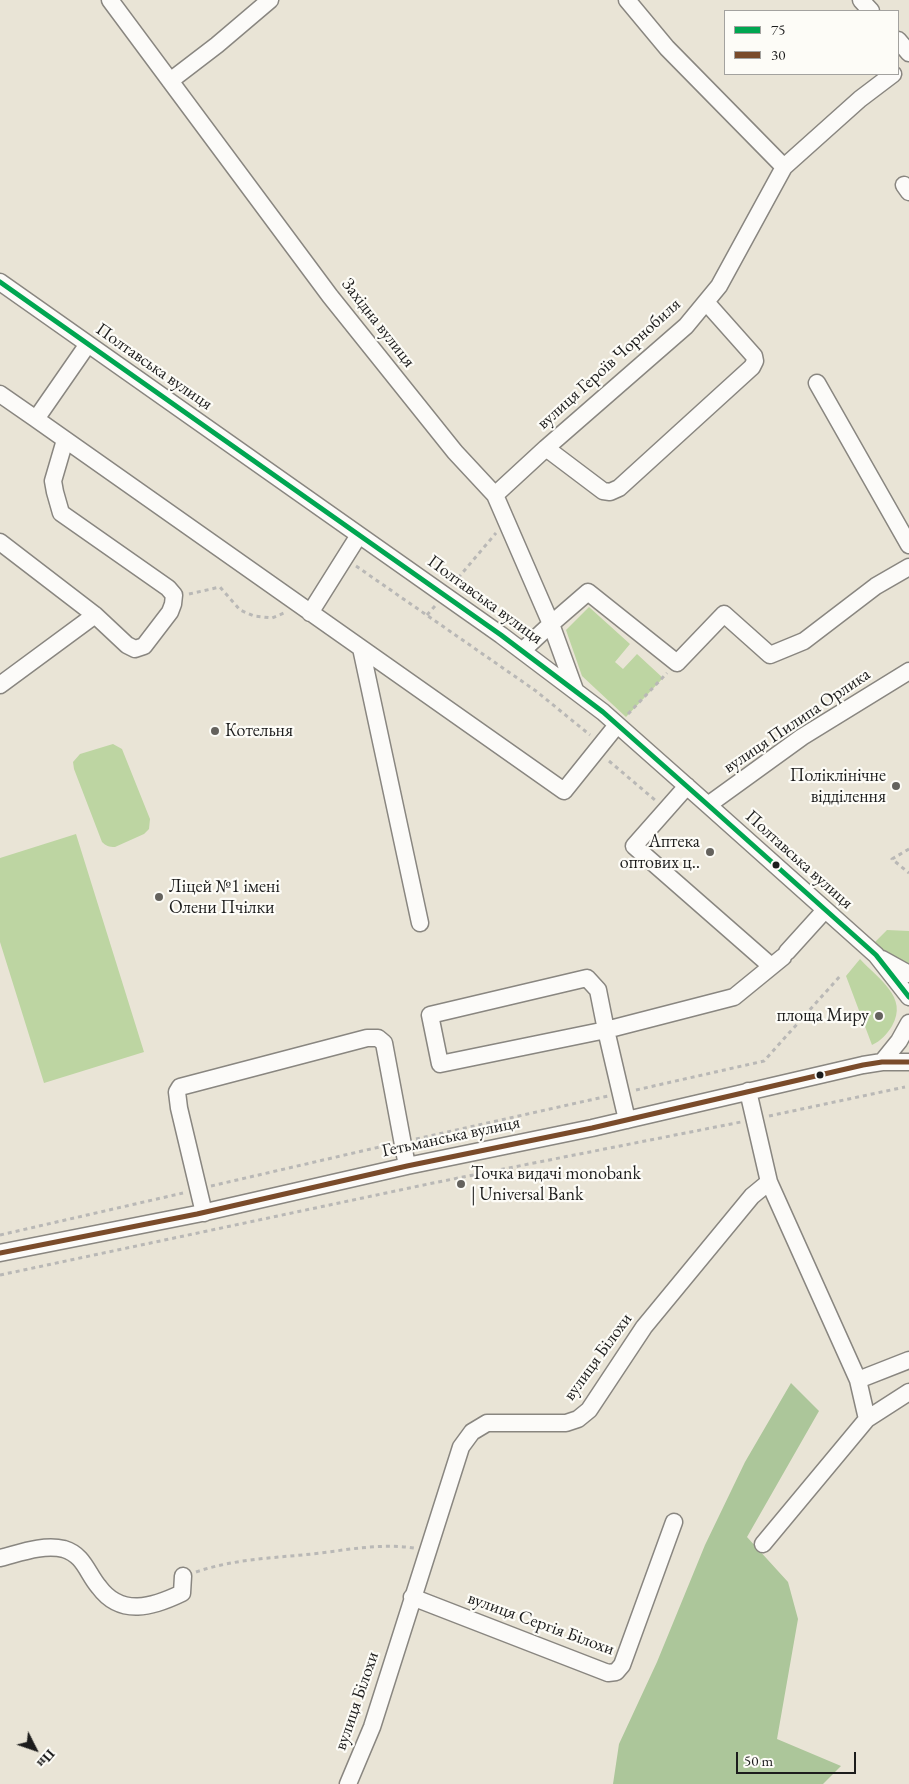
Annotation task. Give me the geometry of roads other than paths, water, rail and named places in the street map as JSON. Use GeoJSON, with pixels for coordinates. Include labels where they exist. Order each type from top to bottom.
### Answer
{"type":"FeatureCollection","features":[{"type":"Feature","properties":{"kind":"street","name":"Західна вулиця"},"geometry":{"type":"LineString","coordinates":[[110,0],[330,296],[455,452],[495,495],[551,624],[575,690]]}},
{"type":"Feature","properties":{"kind":"street"},"geometry":{"type":"LineString","coordinates":[[170,81],[217,45],[270,0]]}},
{"type":"Feature","properties":{"kind":"street"},"geometry":{"type":"LineString","coordinates":[[627,0],[666,48],[784,167]]}},
{"type":"Feature","properties":{"kind":"street"},"geometry":{"type":"LineString","coordinates":[[861,0],[870,10]]}},
{"type":"Feature","properties":{"kind":"street"},"geometry":{"type":"LineString","coordinates":[[899,41],[909,53]]}},
{"type":"Feature","properties":{"kind":"street"},"geometry":{"type":"LineString","coordinates":[[899,69],[909,61]]}},
{"type":"Feature","properties":{"kind":"street","name":"вулиця Героїв Чорнобиля"},"geometry":{"type":"LineString","coordinates":[[495,495],[686,326],[719,286],[784,167],[860,99],[892,75]]}},
{"type":"Feature","properties":{"kind":"street","name":"Полтавська вулиця"},"geometry":{"type":"LineString","coordinates":[[0,282],[444,595],[575,690],[618,725],[876,955],[906,994]]}},
{"type":"Feature","properties":{"kind":"street"},"geometry":{"type":"LineString","coordinates":[[546,448],[603,491],[610,492],[619,488],[738,381],[752,367],[755,360],[754,356],[706,302]]}},
{"type":"Feature","properties":{"kind":"street"},"geometry":{"type":"LineString","coordinates":[[36,419],[88,344]]}},
{"type":"Feature","properties":{"kind":"street"},"geometry":{"type":"LineString","coordinates":[[817,383],[909,546]]}},
{"type":"Feature","properties":{"kind":"street"},"geometry":{"type":"LineString","coordinates":[[0,394],[564,791],[618,725]]}},
{"type":"Feature","properties":{"kind":"street"},"geometry":{"type":"LineString","coordinates":[[0,542],[95,615],[127,645],[135,648],[144,646],[170,612],[174,595],[168,588],[61,513],[54,492],[53,481],[65,440]]}},
{"type":"Feature","properties":{"kind":"street"},"geometry":{"type":"LineString","coordinates":[[310,613],[359,536]]}},
{"type":"Feature","properties":{"kind":"street"},"geometry":{"type":"LineString","coordinates":[[522,651],[588,592],[677,663],[724,614],[770,655],[804,641],[876,586],[909,567]]}},
{"type":"Feature","properties":{"kind":"street"},"geometry":{"type":"LineString","coordinates":[[0,686],[95,615]]}},
{"type":"Feature","properties":{"kind":"street"},"geometry":{"type":"LineString","coordinates":[[361,648],[420,923]]}},
{"type":"Feature","properties":{"kind":"street","name":"вулиця Пилипа Орлика"},"geometry":{"type":"LineString","coordinates":[[708,805],[802,738],[909,671]]}},
{"type":"Feature","properties":{"kind":"street"},"geometry":{"type":"LineString","coordinates":[[687,786],[634,846],[780,959]]}},
{"type":"Feature","properties":{"kind":"street"},"geometry":{"type":"LineString","coordinates":[[627,1120],[606,1030],[598,990],[587,978],[430,1015],[440,1064],[606,1030],[734,997],[780,959],[825,910]]}},
{"type":"Feature","properties":{"kind":"street"},"geometry":{"type":"LineString","coordinates":[[876,955],[909,969]]}},
{"type":"Feature","properties":{"kind":"street"},"geometry":{"type":"LineString","coordinates":[[876,955],[909,974]]}},
{"type":"Feature","properties":{"kind":"street"},"geometry":{"type":"LineString","coordinates":[[906,994],[909,1008]]}},
{"type":"Feature","properties":{"kind":"street"},"geometry":{"type":"LineString","coordinates":[[882,1062],[899,1041],[909,1023]]}},
{"type":"Feature","properties":{"kind":"street"},"geometry":{"type":"LineString","coordinates":[[204,1213],[179,1108],[177,1092],[180,1087],[367,1038],[378,1038],[384,1043],[407,1166]]}},
{"type":"Feature","properties":{"kind":"street"},"geometry":{"type":"LineString","coordinates":[[882,1062],[909,1044]]}},
{"type":"Feature","properties":{"kind":"street","name":"Гетьманська вулиця"},"geometry":{"type":"LineString","coordinates":[[0,1253],[204,1213],[407,1166],[592,1128],[882,1062],[909,1062]]}},
{"type":"Feature","properties":{"kind":"street"},"geometry":{"type":"LineString","coordinates":[[748,1091],[769,1182],[858,1380],[867,1420]]}},
{"type":"Feature","properties":{"kind":"street","name":"вулиця Білохи"},"geometry":{"type":"LineString","coordinates":[[348,1784],[372,1727],[461,1447],[472,1432],[487,1423],[566,1423],[578,1419],[589,1410],[644,1327],[752,1196],[769,1182]]}},
{"type":"Feature","properties":{"kind":"street"},"geometry":{"type":"LineString","coordinates":[[858,1380],[909,1360]]}},
{"type":"Feature","properties":{"kind":"street"},"geometry":{"type":"LineString","coordinates":[[763,1544],[867,1420],[909,1392]]}},
{"type":"Feature","properties":{"kind":"street","name":"вулиця Сергія Білохи"},"geometry":{"type":"LineString","coordinates":[[412,1597],[608,1673],[616,1672],[622,1665],[674,1522]]}},
{"type":"Feature","properties":{"kind":"street"},"geometry":{"type":"LineString","coordinates":[[0,1558],[47,1547],[65,1550],[82,1559],[99,1588],[117,1603],[134,1608],[169,1600],[182,1593],[183,1576]]}},
{"type":"Feature","properties":{"kind":"place","name":"Котельня"},"geometry":{"type":"Point","coordinates":[215,731]}},
{"type":"Feature","properties":{"kind":"place","name":"Поліклінічне відділення"},"geometry":{"type":"Point","coordinates":[896,786]}},
{"type":"Feature","properties":{"kind":"place","name":"Аптека оптових ц‥"},"geometry":{"type":"Point","coordinates":[710,852]}},
{"type":"Feature","properties":{"kind":"place","name":"Ліцей №1 імені Олени Пчілки"},"geometry":{"type":"Point","coordinates":[159,897]}},
{"type":"Feature","properties":{"kind":"place","name":"площа Миру"},"geometry":{"type":"Point","coordinates":[879,1016]}},
{"type":"Feature","properties":{"kind":"place","name":"Точка видачі monobank | Universal Bank"},"geometry":{"type":"Point","coordinates":[461,1184]}}]}
